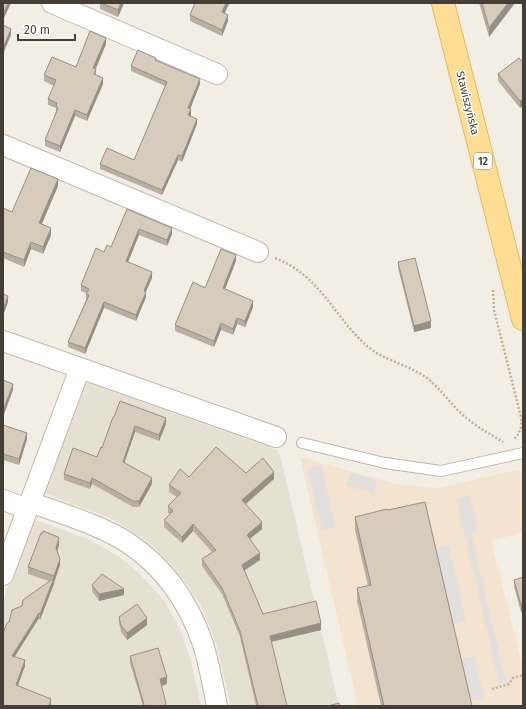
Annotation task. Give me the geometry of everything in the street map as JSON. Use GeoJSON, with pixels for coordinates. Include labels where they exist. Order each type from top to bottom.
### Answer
{"type":"FeatureCollection","features":[{"type":"Feature","properties":{"kind":"main road","name":"Stawiszyńska"},"geometry":{"type":"LineString","coordinates":[[443,3],[523,319]]}},
{"type":"Feature","properties":{"kind":"street"},"geometry":{"type":"LineString","coordinates":[[52,3],[217,74]]}},
{"type":"Feature","properties":{"kind":"street"},"geometry":{"type":"LineString","coordinates":[[3,145],[258,252]]}},
{"type":"Feature","properties":{"kind":"street"},"geometry":{"type":"LineString","coordinates":[[3,341],[276,436]]}},
{"type":"Feature","properties":{"kind":"street"},"geometry":{"type":"LineString","coordinates":[[3,575],[80,368]]}},
{"type":"Feature","properties":{"kind":"street"},"geometry":{"type":"LineString","coordinates":[[3,500],[29,506],[95,526],[128,543],[154,563],[178,591],[194,622],[206,657],[217,706]]}},
{"type":"Feature","properties":{"kind":"lane"},"geometry":{"type":"LineString","coordinates":[[302,443],[385,463],[441,471],[516,454],[523,444]]}},
{"type":"Feature","properties":{"kind":"path"},"geometry":{"type":"LineString","coordinates":[[258,252],[288,263],[302,273],[317,286],[352,330],[368,347],[379,354],[423,375],[434,383],[464,416],[478,427],[506,443],[516,454]]}},
{"type":"Feature","properties":{"kind":"path"},"geometry":{"type":"LineString","coordinates":[[493,283],[494,310],[521,417],[522,427],[520,434],[506,443]]}},
{"type":"Feature","properties":{"kind":"path"},"geometry":{"type":"LineString","coordinates":[[492,688],[509,684],[513,678],[523,675]]}},
{"type":"Feature","properties":{"kind":"shaded area"},"geometry":{"type":"Polygon","coordinates":[[[83,381],[277,450],[280,455],[339,706],[231,706],[216,643],[208,623],[200,604],[173,567],[156,549],[112,519],[42,492],[83,381]]]}},
{"type":"Feature","properties":{"kind":"shaded area"},"geometry":{"type":"Polygon","coordinates":[[[300,457],[396,484],[439,488],[517,470],[523,473],[523,532],[491,541],[523,668],[523,706],[358,706],[300,457]]]}},
{"type":"Feature","properties":{"kind":"shaded area"},"geometry":{"type":"Polygon","coordinates":[[[321,465],[336,527],[322,530],[307,469],[321,465]]]}},
{"type":"Feature","properties":{"kind":"shaded area"},"geometry":{"type":"Polygon","coordinates":[[[350,473],[377,480],[374,493],[346,486],[350,473]]]}},
{"type":"Feature","properties":{"kind":"shaded area"},"geometry":{"type":"Polygon","coordinates":[[[470,495],[478,531],[471,533],[506,682],[499,683],[456,498],[470,495]]]}},
{"type":"Feature","properties":{"kind":"shaded area"},"geometry":{"type":"Polygon","coordinates":[[[33,519],[90,540],[121,558],[145,579],[165,602],[180,629],[191,661],[201,706],[3,706],[3,600],[33,519]]]}},
{"type":"Feature","properties":{"kind":"shaded area"},"geometry":{"type":"Polygon","coordinates":[[[449,545],[466,621],[452,625],[435,549],[449,545]]]}},
{"type":"Feature","properties":{"kind":"shaded area"},"geometry":{"type":"Polygon","coordinates":[[[474,656],[484,698],[470,701],[461,659],[474,656]]]}},
{"type":"Feature","properties":{"kind":"building"},"geometry":{"type":"Polygon","coordinates":[[[3,3],[8,3],[3,14],[3,3]]]}},
{"type":"Feature","properties":{"kind":"building"},"geometry":{"type":"Polygon","coordinates":[[[101,3],[121,3],[118,10],[101,3]]]}},
{"type":"Feature","properties":{"kind":"building"},"geometry":{"type":"Polygon","coordinates":[[[195,3],[226,3],[222,12],[228,15],[222,30],[190,15],[195,3]]]}},
{"type":"Feature","properties":{"kind":"building"},"geometry":{"type":"Polygon","coordinates":[[[482,3],[508,3],[489,28],[482,3]]]}},
{"type":"Feature","properties":{"kind":"building"},"geometry":{"type":"Polygon","coordinates":[[[3,25],[11,29],[3,48],[3,25]]]}},
{"type":"Feature","properties":{"kind":"building"},"geometry":{"type":"Polygon","coordinates":[[[90,31],[106,38],[93,68],[96,69],[94,74],[103,78],[87,115],[75,110],[60,146],[45,140],[58,108],[56,106],[57,103],[48,99],[56,80],[44,75],[52,57],[76,67],[90,31]]]}},
{"type":"Feature","properties":{"kind":"building"},"geometry":{"type":"Polygon","coordinates":[[[138,50],[156,58],[155,60],[200,79],[188,108],[191,109],[188,115],[197,119],[182,156],[178,155],[162,190],[100,164],[107,148],[134,160],[167,82],[131,66],[138,50]]]}},
{"type":"Feature","properties":{"kind":"building"},"geometry":{"type":"Polygon","coordinates":[[[519,58],[523,63],[523,99],[520,101],[498,74],[519,58]]]}},
{"type":"Feature","properties":{"kind":"building"},"geometry":{"type":"Polygon","coordinates":[[[31,168],[58,179],[39,223],[51,228],[43,247],[31,242],[24,260],[3,252],[3,208],[12,212],[31,168]]]}},
{"type":"Feature","properties":{"kind":"building"},"geometry":{"type":"Polygon","coordinates":[[[127,209],[172,228],[167,240],[139,229],[126,261],[152,272],[144,291],[146,292],[136,315],[104,302],[85,348],[68,342],[89,295],[86,294],[89,289],[81,285],[96,248],[104,252],[107,245],[111,247],[127,209]]]}},
{"type":"Feature","properties":{"kind":"building"},"geometry":{"type":"Polygon","coordinates":[[[221,249],[236,255],[223,288],[253,301],[245,321],[237,318],[233,329],[221,323],[214,341],[175,325],[193,282],[205,288],[221,249]]]}},
{"type":"Feature","properties":{"kind":"building"},"geometry":{"type":"Polygon","coordinates":[[[415,258],[431,321],[414,326],[398,262],[415,258]]]}},
{"type":"Feature","properties":{"kind":"building"},"geometry":{"type":"Polygon","coordinates":[[[3,294],[8,296],[3,310],[3,294]]]}},
{"type":"Feature","properties":{"kind":"building"},"geometry":{"type":"Polygon","coordinates":[[[3,380],[13,384],[3,411],[3,380]]]}},
{"type":"Feature","properties":{"kind":"building"},"geometry":{"type":"Polygon","coordinates":[[[120,401],[166,418],[159,435],[135,426],[123,462],[152,478],[139,501],[133,501],[92,478],[90,483],[64,474],[73,448],[97,457],[101,447],[102,448],[120,401]]]}},
{"type":"Feature","properties":{"kind":"building"},"geometry":{"type":"Polygon","coordinates":[[[3,425],[27,433],[19,459],[3,454],[3,425]]]}},
{"type":"Feature","properties":{"kind":"building"},"geometry":{"type":"Polygon","coordinates":[[[216,447],[246,473],[263,458],[274,472],[242,500],[262,522],[247,535],[260,553],[242,565],[263,614],[316,601],[321,623],[270,636],[287,706],[258,706],[240,631],[222,588],[202,559],[216,550],[193,524],[182,537],[164,520],[173,511],[168,506],[181,493],[169,485],[180,469],[189,477],[216,447]]]}},
{"type":"Feature","properties":{"kind":"building"},"geometry":{"type":"Polygon","coordinates":[[[425,502],[472,706],[384,706],[357,588],[371,585],[355,517],[425,502]]]}},
{"type":"Feature","properties":{"kind":"building"},"geometry":{"type":"Polygon","coordinates":[[[43,531],[59,538],[56,548],[60,559],[54,576],[28,567],[43,531]]]}},
{"type":"Feature","properties":{"kind":"building"},"geometry":{"type":"Polygon","coordinates":[[[102,574],[124,589],[99,594],[92,585],[102,574]]]}},
{"type":"Feature","properties":{"kind":"building"},"geometry":{"type":"Polygon","coordinates":[[[523,577],[523,604],[521,605],[514,580],[523,577]]]}},
{"type":"Feature","properties":{"kind":"building"},"geometry":{"type":"Polygon","coordinates":[[[54,578],[40,614],[39,613],[12,656],[25,660],[16,685],[51,699],[49,706],[3,706],[3,633],[7,623],[9,622],[12,610],[22,606],[23,600],[54,578]]]}},
{"type":"Feature","properties":{"kind":"building"},"geometry":{"type":"Polygon","coordinates":[[[137,604],[147,618],[127,633],[121,625],[119,617],[137,604]]]}},
{"type":"Feature","properties":{"kind":"building"},"geometry":{"type":"Polygon","coordinates":[[[158,648],[167,677],[160,679],[166,704],[164,706],[142,706],[144,705],[130,656],[158,648]]]}},
{"type":"Feature","properties":{"kind":"building"},"geometry":{"type":"Polygon","coordinates":[[[339,703],[340,706],[328,706],[339,703]]]}}]}
